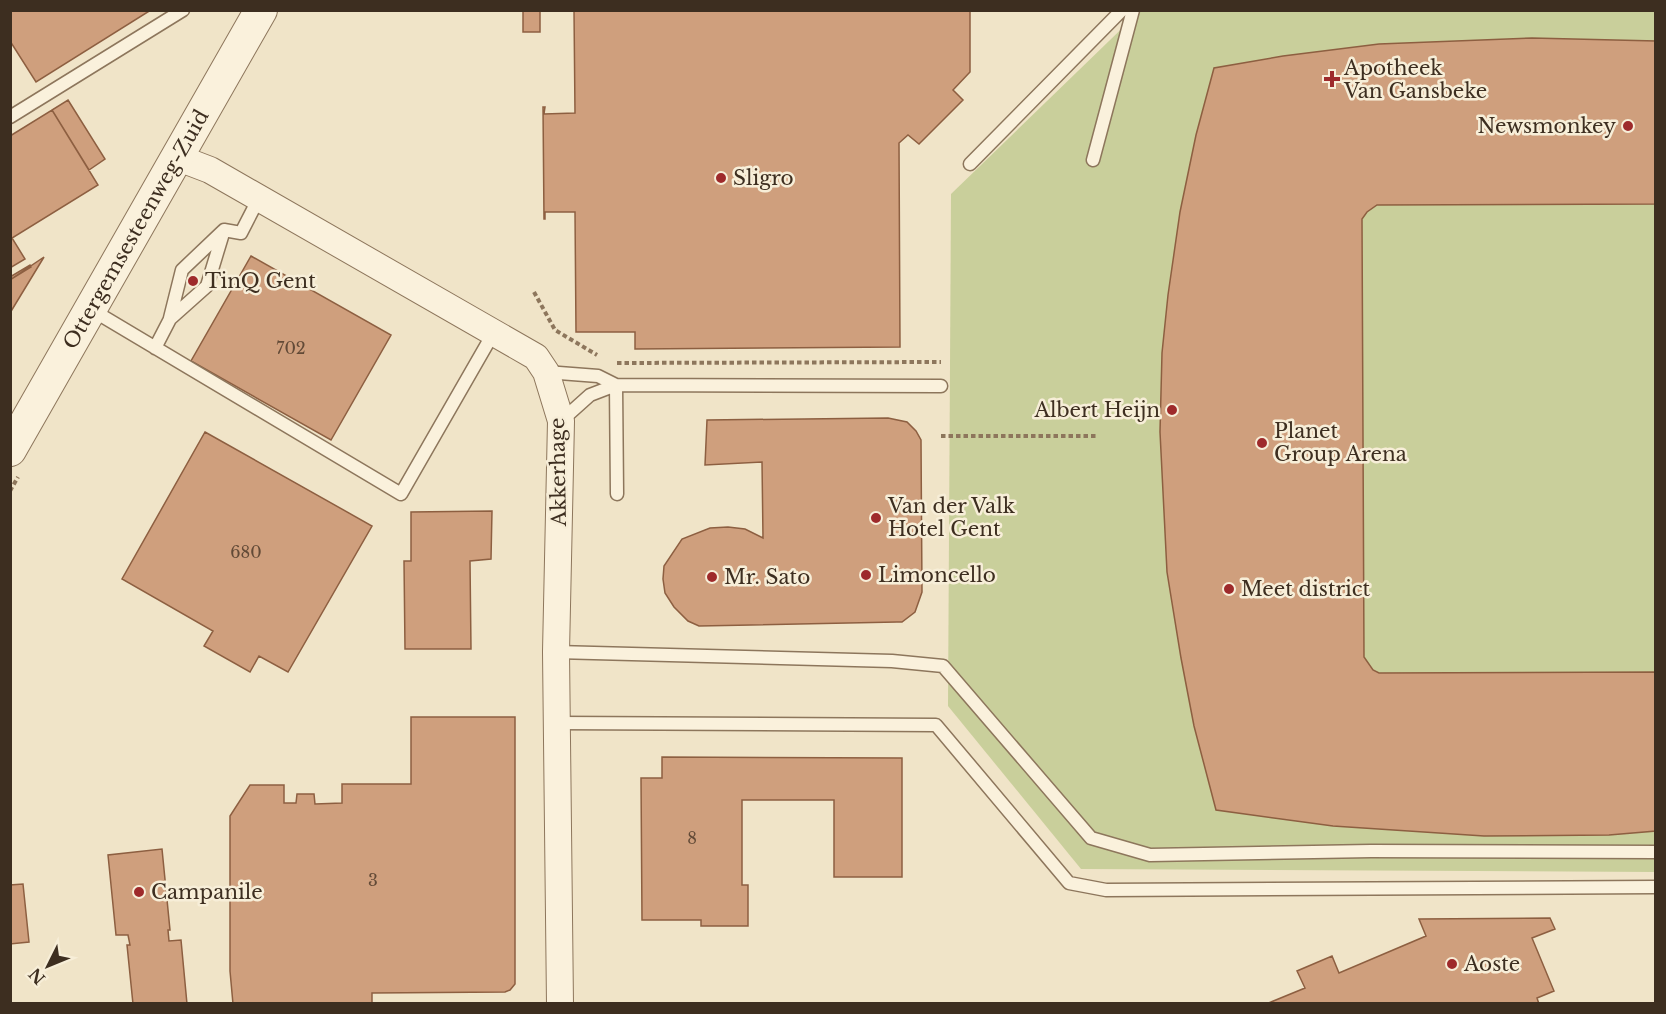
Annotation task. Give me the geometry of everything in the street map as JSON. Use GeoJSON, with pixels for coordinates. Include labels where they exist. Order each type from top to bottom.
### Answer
{"type":"FeatureCollection","features":[{"type":"Feature","properties":{"kind":"street","name":"Ottergemsesteenweg-Zuid"},"geometry":{"type":"LineString","coordinates":[[10,450],[261,10]]}},
{"type":"Feature","properties":{"kind":"street","name":"Akkerhage"},"geometry":{"type":"LineString","coordinates":[[176,156],[210,170],[537,357],[546,372],[561,421],[556,652],[560,1004]]}},
{"type":"Feature","properties":{"kind":"lane"},"geometry":{"type":"LineString","coordinates":[[10,117],[183,10]]}},
{"type":"Feature","properties":{"kind":"lane"},"geometry":{"type":"LineString","coordinates":[[970,164],[1122,10]]}},
{"type":"Feature","properties":{"kind":"lane"},"geometry":{"type":"LineString","coordinates":[[1093,160],[1133,10]]}},
{"type":"Feature","properties":{"kind":"lane"},"geometry":{"type":"LineString","coordinates":[[224,230],[241,233],[259,198]]}},
{"type":"Feature","properties":{"kind":"lane"},"geometry":{"type":"LineString","coordinates":[[170,319],[207,286],[224,230]]}},
{"type":"Feature","properties":{"kind":"lane"},"geometry":{"type":"LineString","coordinates":[[155,348],[170,319],[182,270],[224,230]]}},
{"type":"Feature","properties":{"kind":"lane"},"geometry":{"type":"LineString","coordinates":[[91,309],[401,494],[494,332]]}},
{"type":"Feature","properties":{"kind":"lane"},"geometry":{"type":"LineString","coordinates":[[546,372],[598,376],[615,385]]}},
{"type":"Feature","properties":{"kind":"lane"},"geometry":{"type":"LineString","coordinates":[[615,385],[617,494]]}},
{"type":"Feature","properties":{"kind":"lane"},"geometry":{"type":"LineString","coordinates":[[561,421],[590,395],[615,385],[941,386]]}},
{"type":"Feature","properties":{"kind":"lane"},"geometry":{"type":"LineString","coordinates":[[556,652],[892,661],[943,666],[1091,838],[1150,855],[1371,851],[1656,852]]}},
{"type":"Feature","properties":{"kind":"lane"},"geometry":{"type":"LineString","coordinates":[[556,723],[936,725],[1069,883],[1106,890],[1656,887]]}},
{"type":"Feature","properties":{"kind":"path"},"geometry":{"type":"LineString","coordinates":[[534,292],[555,330],[601,357]]}},
{"type":"Feature","properties":{"kind":"path"},"geometry":{"type":"LineString","coordinates":[[610,363],[941,362]]}},
{"type":"Feature","properties":{"kind":"path"},"geometry":{"type":"LineString","coordinates":[[941,436],[1096,436]]}},
{"type":"Feature","properties":{"kind":"green space"},"geometry":{"type":"Polygon","coordinates":[[[1140,11],[1655,11],[1655,872],[1081,869],[948,706],[951,194],[1140,11]]]}},
{"type":"Feature","properties":{"kind":"building"},"geometry":{"type":"Polygon","coordinates":[[[10,10],[151,10],[36,82],[10,41],[10,10]]]}},
{"type":"Feature","properties":{"kind":"building"},"geometry":{"type":"Polygon","coordinates":[[[523,10],[540,10],[540,32],[523,32],[523,10]]]}},
{"type":"Feature","properties":{"kind":"building","name":"Sligro"},"geometry":{"type":"Polygon","coordinates":[[[574,10],[970,10],[970,72],[953,90],[963,100],[919,144],[908,135],[899,143],[900,347],[635,349],[635,332],[576,332],[575,212],[545,212],[544,219],[543,107],[545,107],[544,114],[575,113],[574,10]]]}},
{"type":"Feature","properties":{"kind":"building","name":"Planet Group Arena"},"geometry":{"type":"Polygon","coordinates":[[[1532,38],[1656,41],[1656,204],[1377,205],[1362,219],[1364,657],[1373,670],[1379,673],[1656,672],[1656,831],[1609,835],[1484,836],[1333,826],[1216,810],[1194,726],[1167,572],[1160,432],[1162,353],[1180,212],[1196,135],[1214,68],[1283,56],[1379,44],[1532,38]]]}},
{"type":"Feature","properties":{"kind":"building"},"geometry":{"type":"Polygon","coordinates":[[[68,100],[105,159],[89,170],[52,110],[68,100]]]}},
{"type":"Feature","properties":{"kind":"building"},"geometry":{"type":"Polygon","coordinates":[[[52,110],[98,185],[12,238],[25,259],[10,268],[10,136],[52,110]]]}},
{"type":"Feature","properties":{"kind":"building"},"geometry":{"type":"Polygon","coordinates":[[[251,256],[391,335],[331,440],[191,361],[251,256]]]}},
{"type":"Feature","properties":{"kind":"building"},"geometry":{"type":"Polygon","coordinates":[[[44,257],[10,313],[10,280],[44,257]]]}},
{"type":"Feature","properties":{"kind":"building"},"geometry":{"type":"Polygon","coordinates":[[[30,265],[31,267],[10,280],[10,277],[30,265]]]}},
{"type":"Feature","properties":{"kind":"building"},"geometry":{"type":"Polygon","coordinates":[[[888,418],[907,422],[921,440],[922,592],[915,612],[902,622],[699,626],[688,621],[674,607],[665,593],[664,566],[682,539],[710,528],[728,527],[745,529],[763,538],[762,462],[705,465],[707,420],[888,418]]]}},
{"type":"Feature","properties":{"kind":"building"},"geometry":{"type":"Polygon","coordinates":[[[205,432],[372,526],[288,672],[259,656],[250,672],[204,646],[213,631],[122,579],[205,432]]]}},
{"type":"Feature","properties":{"kind":"building"},"geometry":{"type":"Polygon","coordinates":[[[492,511],[491,559],[470,561],[471,649],[405,649],[404,561],[411,561],[411,512],[492,511]]]}},
{"type":"Feature","properties":{"kind":"building"},"geometry":{"type":"Polygon","coordinates":[[[411,717],[515,717],[515,984],[505,992],[372,993],[372,1004],[233,1004],[230,971],[230,816],[250,785],[284,785],[284,803],[296,803],[297,794],[314,794],[315,804],[342,803],[342,784],[411,784],[411,717]]]}},
{"type":"Feature","properties":{"kind":"building"},"geometry":{"type":"Polygon","coordinates":[[[662,757],[902,758],[902,877],[834,877],[834,800],[742,800],[742,885],[748,885],[748,926],[701,926],[701,920],[642,920],[641,778],[662,778],[662,757]]]}},
{"type":"Feature","properties":{"kind":"building","name":"Campanile"},"geometry":{"type":"Polygon","coordinates":[[[162,849],[170,930],[168,930],[169,941],[181,940],[187,1004],[133,1004],[127,945],[130,945],[128,935],[116,935],[108,855],[162,849]]]}},
{"type":"Feature","properties":{"kind":"building"},"geometry":{"type":"Polygon","coordinates":[[[23,884],[29,942],[10,944],[10,885],[23,884]]]}},
{"type":"Feature","properties":{"kind":"building","name":"Aoste"},"geometry":{"type":"Polygon","coordinates":[[[1550,918],[1555,929],[1532,938],[1554,991],[1537,998],[1539,1004],[1266,1004],[1305,988],[1297,971],[1332,956],[1339,973],[1426,936],[1419,919],[1550,918]]]}},
{"type":"Feature","properties":{"kind":"place","name":"Apotheek Van Gansbeke"},"geometry":{"type":"Point","coordinates":[1332,79]}},
{"type":"Feature","properties":{"kind":"place","name":"Newsmonkey"},"geometry":{"type":"Point","coordinates":[1628,126]}},
{"type":"Feature","properties":{"kind":"place","name":"Sligro"},"geometry":{"type":"Point","coordinates":[721,178]}},
{"type":"Feature","properties":{"kind":"place","name":"TinQ Gent"},"geometry":{"type":"Point","coordinates":[193,281]}},
{"type":"Feature","properties":{"kind":"place","name":"Albert Heijn"},"geometry":{"type":"Point","coordinates":[1172,410]}},
{"type":"Feature","properties":{"kind":"place","name":"Planet Group Arena"},"geometry":{"type":"Point","coordinates":[1262,443]}},
{"type":"Feature","properties":{"kind":"place","name":"Van der Valk Hotel Gent"},"geometry":{"type":"Point","coordinates":[876,518]}},
{"type":"Feature","properties":{"kind":"place","name":"Limoncello"},"geometry":{"type":"Point","coordinates":[866,575]}},
{"type":"Feature","properties":{"kind":"place","name":"Mr. Sato"},"geometry":{"type":"Point","coordinates":[712,577]}},
{"type":"Feature","properties":{"kind":"place","name":"Meet district"},"geometry":{"type":"Point","coordinates":[1229,589]}},
{"type":"Feature","properties":{"kind":"place","name":"Campanile"},"geometry":{"type":"Point","coordinates":[139,892]}},
{"type":"Feature","properties":{"kind":"place","name":"Aoste"},"geometry":{"type":"Point","coordinates":[1452,964]}}]}
